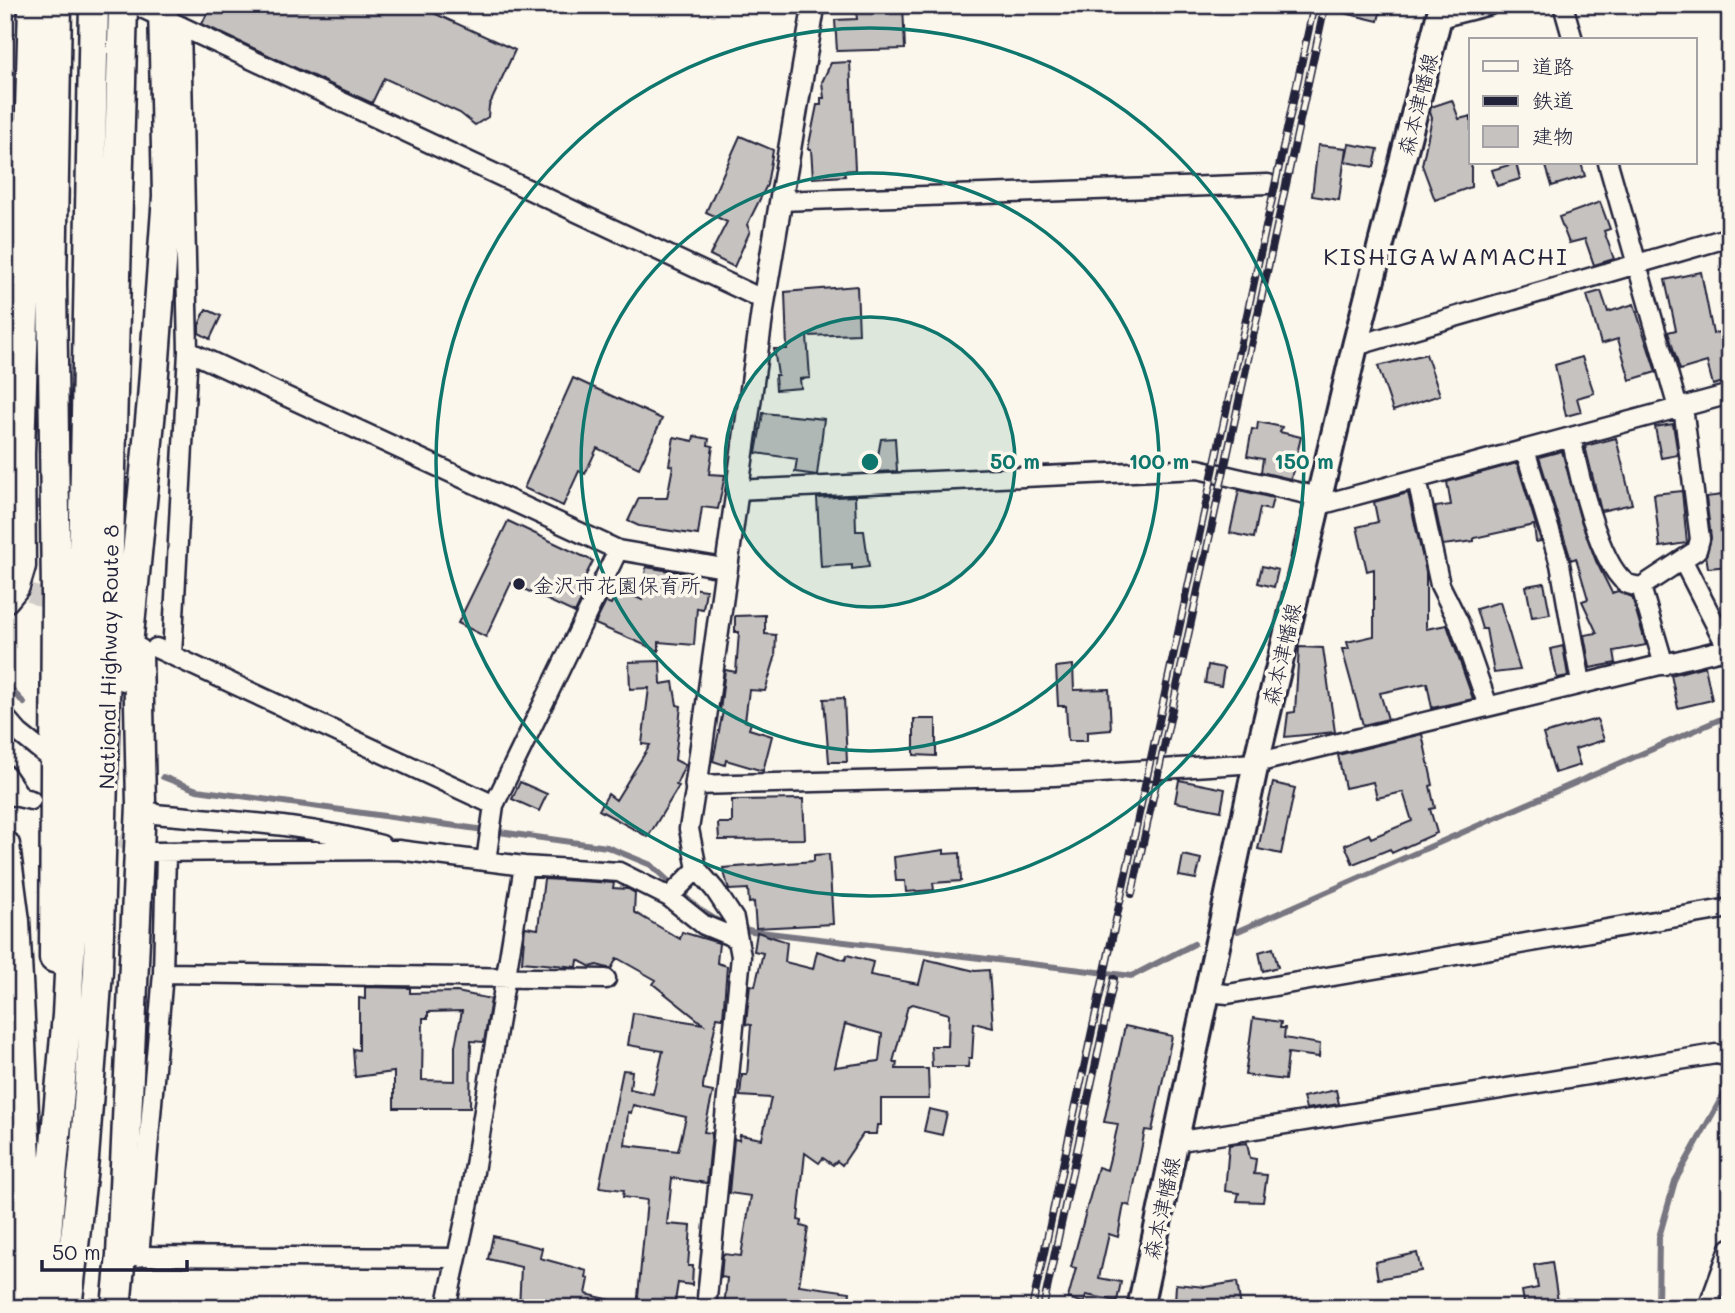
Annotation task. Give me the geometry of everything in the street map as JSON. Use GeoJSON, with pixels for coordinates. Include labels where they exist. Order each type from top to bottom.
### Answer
{"type":"FeatureCollection","features":[{"type":"Feature","properties":{"kind":"highway"},"geometry":{"type":"LineString","coordinates":[[14,589],[21,566],[16,268],[33,5]]}},
{"type":"Feature","properties":{"kind":"highway"},"geometry":{"type":"LineString","coordinates":[[57,5],[52,284],[55,435],[54,986],[67,1015]]}},
{"type":"Feature","properties":{"kind":"highway","name":"National Highway Route 8"},"geometry":{"type":"LineString","coordinates":[[40,1308],[67,1015],[79,775],[94,5]]}},
{"type":"Feature","properties":{"kind":"highway"},"geometry":{"type":"LineString","coordinates":[[84,1158],[100,1125],[125,673],[152,400],[167,196],[155,13]]}},
{"type":"Feature","properties":{"kind":"highway","name":"National Highway Route 8"},"geometry":{"type":"LineString","coordinates":[[67,1308],[84,1158],[98,971],[105,776],[155,13]]}},
{"type":"Feature","properties":{"kind":"highway"},"geometry":{"type":"LineString","coordinates":[[116,1308],[130,1256],[141,806],[138,660],[142,572],[135,558]]}},
{"type":"Feature","properties":{"kind":"highway"},"geometry":{"type":"LineString","coordinates":[[5,845],[14,908],[26,1161],[24,1308]]}},
{"type":"Feature","properties":{"kind":"main road","name":"森本津幡線"},"geometry":{"type":"LineString","coordinates":[[1140,1308],[1255,763],[1355,346],[1441,12]]}},
{"type":"Feature","properties":{"kind":"street"},"geometry":{"type":"LineString","coordinates":[[706,1308],[714,1198],[737,1021],[741,956],[736,930],[715,890],[697,869],[689,829],[764,300],[814,5]]}},
{"type":"Feature","properties":{"kind":"street"},"geometry":{"type":"LineString","coordinates":[[1441,12],[1490,5]]}},
{"type":"Feature","properties":{"kind":"street"},"geometry":{"type":"LineString","coordinates":[[1563,5],[1572,38]]}},
{"type":"Feature","properties":{"kind":"street"},"geometry":{"type":"LineString","coordinates":[[155,13],[764,300]]}},
{"type":"Feature","properties":{"kind":"street"},"geometry":{"type":"LineString","coordinates":[[155,13],[188,351],[164,652],[491,821]]}},
{"type":"Feature","properties":{"kind":"street"},"geometry":{"type":"LineString","coordinates":[[1571,437],[1580,481],[1612,565],[1626,584],[1641,587],[1697,550],[1700,539],[1683,407],[1676,401],[1608,164]]}},
{"type":"Feature","properties":{"kind":"street"},"geometry":{"type":"LineString","coordinates":[[780,201],[1268,184]]}},
{"type":"Feature","properties":{"kind":"street"},"geometry":{"type":"LineString","coordinates":[[1355,346],[1730,237]]}},
{"type":"Feature","properties":{"kind":"street"},"geometry":{"type":"LineString","coordinates":[[188,351],[618,550],[724,568]]}},
{"type":"Feature","properties":{"kind":"street"},"geometry":{"type":"LineString","coordinates":[[736,490],[1198,469],[1317,501],[1417,479],[1730,394]]}},
{"type":"Feature","properties":{"kind":"street"},"geometry":{"type":"LineString","coordinates":[[1525,450],[1560,564],[1581,683]]}},
{"type":"Feature","properties":{"kind":"street"},"geometry":{"type":"LineString","coordinates":[[1417,479],[1440,585],[1459,623],[1488,706]]}},
{"type":"Feature","properties":{"kind":"street"},"geometry":{"type":"LineString","coordinates":[[486,861],[491,821],[618,550]]}},
{"type":"Feature","properties":{"kind":"street"},"geometry":{"type":"LineString","coordinates":[[696,785],[1054,776],[1255,763],[1729,648],[1683,561]]}},
{"type":"Feature","properties":{"kind":"street"},"geometry":{"type":"LineString","coordinates":[[1641,587],[1664,665]]}},
{"type":"Feature","properties":{"kind":"street"},"geometry":{"type":"LineString","coordinates":[[5,717],[19,733],[54,761]]}},
{"type":"Feature","properties":{"kind":"street"},"geometry":{"type":"LineString","coordinates":[[5,774],[19,797]]}},
{"type":"Feature","properties":{"kind":"street"},"geometry":{"type":"LineString","coordinates":[[141,806],[155,814],[264,823],[350,837],[398,850]]}},
{"type":"Feature","properties":{"kind":"street"},"geometry":{"type":"LineString","coordinates":[[456,1258],[130,1256],[163,973],[159,853],[398,850],[524,866],[619,872],[676,891],[704,925],[736,930]]}},
{"type":"Feature","properties":{"kind":"street"},"geometry":{"type":"LineString","coordinates":[[446,1308],[469,1202],[524,866]]}},
{"type":"Feature","properties":{"kind":"street"},"geometry":{"type":"LineString","coordinates":[[676,891],[697,869]]}},
{"type":"Feature","properties":{"kind":"street"},"geometry":{"type":"LineString","coordinates":[[1206,992],[1228,994],[1730,908]]}},
{"type":"Feature","properties":{"kind":"street"},"geometry":{"type":"LineString","coordinates":[[163,973],[507,975],[606,979]]}},
{"type":"Feature","properties":{"kind":"street"},"geometry":{"type":"LineString","coordinates":[[1175,1142],[1716,1054],[1730,1057]]}},
{"type":"Feature","properties":{"kind":"street"},"geometry":{"type":"LineString","coordinates":[[1708,1308],[1730,1248]]}},
{"type":"Feature","properties":{"kind":"building"},"geometry":{"type":"Polygon","coordinates":[[[211,5],[416,5],[515,50],[489,106],[488,117],[475,125],[460,113],[384,78],[372,103],[330,84],[202,24],[211,5]]]}},
{"type":"Feature","properties":{"kind":"building"},"geometry":{"type":"Polygon","coordinates":[[[874,5],[903,5],[905,49],[837,51],[835,20],[857,19],[856,11],[874,10],[874,5]]]}},
{"type":"Feature","properties":{"kind":"building"},"geometry":{"type":"Polygon","coordinates":[[[1337,5],[1382,5],[1378,21],[1336,11],[1337,5]]]}},
{"type":"Feature","properties":{"kind":"building"},"geometry":{"type":"Polygon","coordinates":[[[850,62],[855,170],[844,171],[845,176],[813,178],[811,149],[808,149],[817,105],[821,105],[821,98],[824,98],[822,82],[831,63],[850,62]]]}},
{"type":"Feature","properties":{"kind":"building"},"geometry":{"type":"Polygon","coordinates":[[[1452,100],[1459,119],[1469,116],[1471,187],[1435,200],[1422,165],[1432,118],[1431,107],[1452,100]]]}},
{"type":"Feature","properties":{"kind":"building"},"geometry":{"type":"Polygon","coordinates":[[[740,136],[773,150],[767,185],[747,225],[750,231],[734,267],[710,255],[727,222],[706,212],[740,136]]]}},
{"type":"Feature","properties":{"kind":"building"},"geometry":{"type":"Polygon","coordinates":[[[1349,144],[1378,149],[1374,167],[1345,162],[1349,144]]]}},
{"type":"Feature","properties":{"kind":"building"},"geometry":{"type":"Polygon","coordinates":[[[1318,145],[1346,148],[1339,200],[1312,196],[1318,145]]]}},
{"type":"Feature","properties":{"kind":"building"},"geometry":{"type":"Polygon","coordinates":[[[1516,164],[1520,179],[1497,186],[1492,170],[1516,164]]]}},
{"type":"Feature","properties":{"kind":"building"},"geometry":{"type":"Polygon","coordinates":[[[1545,164],[1581,164],[1585,176],[1552,186],[1545,164]]]}},
{"type":"Feature","properties":{"kind":"building"},"geometry":{"type":"Polygon","coordinates":[[[1600,202],[1610,229],[1604,231],[1614,259],[1594,265],[1585,239],[1569,243],[1559,217],[1600,202]]]}},
{"type":"Feature","properties":{"kind":"building"},"geometry":{"type":"Polygon","coordinates":[[[1701,272],[1713,334],[1725,330],[1730,347],[1730,380],[1713,385],[1707,362],[1680,370],[1668,332],[1676,330],[1665,280],[1701,272]]]}},
{"type":"Feature","properties":{"kind":"building"},"geometry":{"type":"Polygon","coordinates":[[[857,286],[859,334],[807,336],[810,378],[800,379],[801,388],[776,390],[775,375],[778,375],[774,349],[787,349],[785,292],[857,286]]]}},
{"type":"Feature","properties":{"kind":"building"},"geometry":{"type":"Polygon","coordinates":[[[1601,291],[1608,312],[1634,304],[1656,372],[1630,380],[1618,339],[1601,344],[1587,295],[1601,291]]]}},
{"type":"Feature","properties":{"kind":"building"},"geometry":{"type":"Polygon","coordinates":[[[206,309],[221,316],[210,339],[199,333],[199,325],[206,309]]]}},
{"type":"Feature","properties":{"kind":"building"},"geometry":{"type":"Polygon","coordinates":[[[1426,354],[1440,395],[1393,411],[1378,366],[1426,354]]]}},
{"type":"Feature","properties":{"kind":"building"},"geometry":{"type":"Polygon","coordinates":[[[1582,357],[1594,393],[1577,398],[1581,412],[1566,416],[1555,365],[1582,357]]]}},
{"type":"Feature","properties":{"kind":"building"},"geometry":{"type":"Polygon","coordinates":[[[573,378],[662,419],[639,468],[597,448],[585,474],[579,471],[563,506],[524,488],[573,378]]]}},
{"type":"Feature","properties":{"kind":"building"},"geometry":{"type":"Polygon","coordinates":[[[763,413],[824,419],[817,475],[795,472],[797,459],[756,453],[763,413]]]}},
{"type":"Feature","properties":{"kind":"building"},"geometry":{"type":"Polygon","coordinates":[[[1258,422],[1282,427],[1280,432],[1301,437],[1291,479],[1261,472],[1263,459],[1247,456],[1252,429],[1257,430],[1258,422]]]}},
{"type":"Feature","properties":{"kind":"building"},"geometry":{"type":"Polygon","coordinates":[[[1673,424],[1678,455],[1661,458],[1655,427],[1673,424]]]}},
{"type":"Feature","properties":{"kind":"building"},"geometry":{"type":"Polygon","coordinates":[[[694,436],[709,439],[708,445],[713,446],[709,474],[725,475],[718,509],[702,507],[698,535],[639,526],[628,521],[639,498],[667,498],[673,466],[669,465],[674,437],[693,441],[694,436]]]}},
{"type":"Feature","properties":{"kind":"building"},"geometry":{"type":"Polygon","coordinates":[[[895,438],[897,471],[875,472],[881,439],[895,438]]]}},
{"type":"Feature","properties":{"kind":"building"},"geometry":{"type":"Polygon","coordinates":[[[1616,438],[1632,504],[1601,511],[1585,446],[1616,438]]]}},
{"type":"Feature","properties":{"kind":"building"},"geometry":{"type":"Polygon","coordinates":[[[1562,451],[1580,518],[1596,561],[1612,593],[1618,591],[1632,597],[1646,645],[1614,651],[1616,663],[1590,668],[1584,635],[1597,633],[1582,601],[1588,599],[1576,558],[1571,560],[1539,457],[1562,451]]]}},
{"type":"Feature","properties":{"kind":"building"},"geometry":{"type":"Polygon","coordinates":[[[1517,463],[1541,541],[1536,542],[1534,525],[1474,538],[1474,541],[1443,545],[1435,507],[1451,505],[1447,482],[1517,463]]]}},
{"type":"Feature","properties":{"kind":"building"},"geometry":{"type":"Polygon","coordinates":[[[1239,490],[1273,498],[1270,510],[1260,508],[1254,538],[1230,533],[1239,490]]]}},
{"type":"Feature","properties":{"kind":"building"},"geometry":{"type":"Polygon","coordinates":[[[1682,491],[1687,543],[1660,547],[1654,494],[1682,491]]]}},
{"type":"Feature","properties":{"kind":"building"},"geometry":{"type":"Polygon","coordinates":[[[1408,493],[1426,572],[1426,629],[1447,625],[1473,699],[1432,708],[1427,683],[1380,693],[1388,719],[1363,725],[1342,649],[1349,649],[1347,642],[1374,636],[1374,569],[1367,571],[1357,527],[1378,522],[1374,502],[1408,493]]]}},
{"type":"Feature","properties":{"kind":"building"},"geometry":{"type":"Polygon","coordinates":[[[1730,494],[1730,566],[1708,568],[1706,555],[1711,538],[1706,497],[1730,494]]]}},
{"type":"Feature","properties":{"kind":"building"},"geometry":{"type":"Polygon","coordinates":[[[855,496],[856,531],[864,531],[869,567],[821,567],[817,498],[855,496]]]}},
{"type":"Feature","properties":{"kind":"building"},"geometry":{"type":"Polygon","coordinates":[[[508,521],[593,561],[579,589],[585,592],[575,613],[511,583],[486,637],[458,623],[508,521]]]}},
{"type":"Feature","properties":{"kind":"building"},"geometry":{"type":"Polygon","coordinates":[[[1262,566],[1278,570],[1274,587],[1258,583],[1262,566]]]}},
{"type":"Feature","properties":{"kind":"building"},"geometry":{"type":"Polygon","coordinates":[[[646,567],[683,573],[684,587],[706,590],[703,609],[697,608],[694,645],[659,642],[659,651],[595,624],[606,602],[611,604],[619,589],[642,600],[646,567]]]}},
{"type":"Feature","properties":{"kind":"building"},"geometry":{"type":"Polygon","coordinates":[[[1544,583],[1550,614],[1532,617],[1526,586],[1544,583]]]}},
{"type":"Feature","properties":{"kind":"building"},"geometry":{"type":"Polygon","coordinates":[[[1500,602],[1520,670],[1494,673],[1486,629],[1482,629],[1476,609],[1500,602]]]}},
{"type":"Feature","properties":{"kind":"building"},"geometry":{"type":"Polygon","coordinates":[[[765,615],[765,634],[776,635],[775,658],[765,691],[749,690],[745,721],[751,723],[749,729],[772,736],[763,771],[726,760],[725,765],[713,761],[723,711],[720,711],[725,670],[736,672],[739,632],[735,632],[735,616],[765,615]]]}},
{"type":"Feature","properties":{"kind":"building"},"geometry":{"type":"Polygon","coordinates":[[[1563,646],[1568,676],[1557,678],[1551,649],[1563,646]]]}},
{"type":"Feature","properties":{"kind":"building"},"geometry":{"type":"Polygon","coordinates":[[[1299,647],[1323,648],[1335,732],[1285,737],[1288,713],[1295,712],[1299,647]]]}},
{"type":"Feature","properties":{"kind":"building"},"geometry":{"type":"Polygon","coordinates":[[[660,661],[661,684],[673,682],[677,705],[681,706],[675,760],[685,765],[676,785],[679,786],[648,837],[599,810],[608,794],[616,800],[650,745],[642,744],[649,688],[630,689],[629,662],[660,661]]]}},
{"type":"Feature","properties":{"kind":"building"},"geometry":{"type":"Polygon","coordinates":[[[1073,665],[1074,690],[1109,689],[1111,730],[1087,732],[1087,741],[1068,741],[1066,706],[1058,706],[1056,667],[1073,665]]]}},
{"type":"Feature","properties":{"kind":"building"},"geometry":{"type":"Polygon","coordinates":[[[1208,665],[1224,668],[1221,686],[1205,683],[1208,665]]]}},
{"type":"Feature","properties":{"kind":"building"},"geometry":{"type":"Polygon","coordinates":[[[1705,666],[1712,700],[1678,708],[1671,675],[1705,666]]]}},
{"type":"Feature","properties":{"kind":"building"},"geometry":{"type":"Polygon","coordinates":[[[844,698],[847,762],[829,762],[824,699],[844,698]]]}},
{"type":"Feature","properties":{"kind":"building"},"geometry":{"type":"Polygon","coordinates":[[[914,719],[936,719],[936,756],[914,755],[914,719]]]}},
{"type":"Feature","properties":{"kind":"building"},"geometry":{"type":"Polygon","coordinates":[[[1597,719],[1604,740],[1575,749],[1580,765],[1555,773],[1543,734],[1597,719]]]}},
{"type":"Feature","properties":{"kind":"building"},"geometry":{"type":"Polygon","coordinates":[[[1422,734],[1433,785],[1430,786],[1435,808],[1430,809],[1437,833],[1392,853],[1390,849],[1353,864],[1345,845],[1369,834],[1371,838],[1412,821],[1403,792],[1377,798],[1373,782],[1345,788],[1338,755],[1422,734]]]}},
{"type":"Feature","properties":{"kind":"building"},"geometry":{"type":"Polygon","coordinates":[[[1179,780],[1225,789],[1221,811],[1175,802],[1179,780]]]}},
{"type":"Feature","properties":{"kind":"building"},"geometry":{"type":"Polygon","coordinates":[[[520,782],[547,794],[539,811],[512,799],[520,782]]]}},
{"type":"Feature","properties":{"kind":"building"},"geometry":{"type":"Polygon","coordinates":[[[1273,783],[1295,788],[1281,854],[1258,849],[1273,783]]]}},
{"type":"Feature","properties":{"kind":"building"},"geometry":{"type":"Polygon","coordinates":[[[803,799],[805,839],[719,840],[718,823],[732,823],[732,800],[803,799]]]}},
{"type":"Feature","properties":{"kind":"building"},"geometry":{"type":"Polygon","coordinates":[[[944,850],[944,854],[960,853],[961,881],[933,883],[934,890],[906,892],[905,881],[896,881],[894,857],[944,850]]]}},
{"type":"Feature","properties":{"kind":"building"},"geometry":{"type":"Polygon","coordinates":[[[829,854],[833,924],[756,928],[754,902],[749,903],[748,889],[729,890],[723,868],[814,861],[814,855],[829,854]]]}},
{"type":"Feature","properties":{"kind":"building"},"geometry":{"type":"Polygon","coordinates":[[[1183,855],[1201,859],[1196,879],[1179,876],[1183,855]]]}},
{"type":"Feature","properties":{"kind":"building"},"geometry":{"type":"Polygon","coordinates":[[[544,879],[614,883],[613,888],[628,889],[635,893],[634,912],[680,939],[682,932],[719,943],[717,963],[727,966],[723,1018],[717,1017],[703,1085],[703,1090],[713,1092],[704,1132],[712,1133],[707,1183],[672,1178],[667,1224],[691,1226],[688,1266],[693,1266],[692,1285],[678,1283],[674,1308],[637,1308],[647,1200],[623,1197],[624,1190],[599,1187],[623,1070],[632,1071],[630,1089],[653,1094],[663,1051],[628,1045],[633,1013],[703,1024],[653,984],[656,980],[617,958],[611,969],[597,965],[591,967],[578,960],[577,967],[522,962],[525,927],[538,929],[544,879]],[[633,1105],[631,1113],[628,1112],[625,1145],[678,1151],[686,1117],[633,1105]]]}},
{"type":"Feature","properties":{"kind":"building"},"geometry":{"type":"Polygon","coordinates":[[[757,932],[787,942],[785,962],[813,969],[817,951],[845,960],[847,955],[873,962],[870,975],[919,984],[925,959],[975,971],[989,970],[993,1028],[974,1023],[972,1058],[969,1058],[968,1067],[932,1067],[931,1046],[948,1046],[949,1014],[913,1004],[908,1006],[893,1062],[897,1062],[896,1069],[928,1069],[929,1099],[881,1099],[881,1125],[877,1125],[876,1134],[863,1134],[842,1165],[837,1161],[833,1165],[823,1158],[819,1163],[805,1153],[798,1220],[802,1221],[801,1226],[808,1228],[799,1285],[850,1292],[848,1308],[724,1308],[727,1278],[721,1277],[723,1254],[741,1256],[751,1196],[729,1193],[734,1139],[739,1140],[740,1135],[762,1139],[771,1098],[740,1096],[742,1075],[747,1075],[751,1025],[746,1024],[750,985],[755,986],[763,953],[754,951],[757,932]],[[845,1024],[835,1067],[879,1061],[882,1034],[845,1024]]]}},
{"type":"Feature","properties":{"kind":"building"},"geometry":{"type":"Polygon","coordinates":[[[1273,948],[1278,967],[1263,971],[1259,952],[1273,948]]]}},
{"type":"Feature","properties":{"kind":"building"},"geometry":{"type":"Polygon","coordinates":[[[365,987],[410,988],[410,993],[457,992],[491,999],[484,1042],[471,1041],[470,1108],[394,1108],[394,1072],[355,1077],[353,1049],[359,1050],[359,998],[365,999],[365,987]],[[462,1011],[428,1012],[428,1018],[423,1018],[422,1080],[455,1081],[455,1046],[462,1011]]]}},
{"type":"Feature","properties":{"kind":"building"},"geometry":{"type":"Polygon","coordinates":[[[1253,1018],[1281,1022],[1280,1028],[1285,1028],[1284,1038],[1320,1044],[1319,1057],[1288,1053],[1285,1080],[1245,1075],[1253,1018]]]}},
{"type":"Feature","properties":{"kind":"building"},"geometry":{"type":"Polygon","coordinates":[[[1125,1026],[1172,1036],[1152,1131],[1145,1130],[1130,1206],[1124,1204],[1118,1237],[1109,1234],[1099,1278],[1121,1282],[1117,1301],[1086,1295],[1084,1303],[1068,1298],[1076,1268],[1071,1267],[1098,1167],[1107,1170],[1114,1142],[1118,1124],[1104,1122],[1125,1026]]]}},
{"type":"Feature","properties":{"kind":"building"},"geometry":{"type":"Polygon","coordinates":[[[1336,1090],[1339,1104],[1306,1109],[1303,1097],[1336,1090]]]}},
{"type":"Feature","properties":{"kind":"building"},"geometry":{"type":"Polygon","coordinates":[[[929,1109],[947,1113],[942,1135],[924,1131],[929,1109]]]}},
{"type":"Feature","properties":{"kind":"building"},"geometry":{"type":"Polygon","coordinates":[[[1247,1143],[1250,1158],[1256,1159],[1254,1174],[1267,1175],[1263,1202],[1237,1201],[1239,1193],[1225,1191],[1229,1145],[1247,1143]]]}},
{"type":"Feature","properties":{"kind":"building"},"geometry":{"type":"Polygon","coordinates":[[[493,1236],[542,1248],[540,1258],[587,1271],[586,1278],[589,1279],[586,1294],[619,1302],[619,1308],[519,1308],[521,1267],[488,1259],[493,1236]]]}},
{"type":"Feature","properties":{"kind":"building"},"geometry":{"type":"Polygon","coordinates":[[[1417,1253],[1421,1271],[1378,1279],[1375,1262],[1417,1253]]]}},
{"type":"Feature","properties":{"kind":"building"},"geometry":{"type":"Polygon","coordinates":[[[1552,1262],[1559,1308],[1525,1308],[1522,1291],[1538,1288],[1534,1265],[1552,1262]]]}},
{"type":"Feature","properties":{"kind":"building"},"geometry":{"type":"Polygon","coordinates":[[[1237,1282],[1241,1308],[1203,1308],[1175,1303],[1176,1284],[1205,1287],[1237,1282]]]}},
{"type":"Feature","properties":{"kind":"waterway"},"geometry":{"type":"LineString","coordinates":[[5,683],[24,703]]}},
{"type":"Feature","properties":{"kind":"waterway"},"geometry":{"type":"LineString","coordinates":[[1238,931],[1730,715]]}},
{"type":"Feature","properties":{"kind":"waterway"},"geometry":{"type":"LineString","coordinates":[[163,777],[197,790],[607,847],[651,865],[697,908],[718,921],[752,931],[1132,976],[1194,944]]}},
{"type":"Feature","properties":{"kind":"waterway"},"geometry":{"type":"LineString","coordinates":[[1658,1308],[1659,1237],[1675,1181],[1730,1083]]}},
{"type":"Feature","properties":{"kind":"tunnel"},"geometry":{"type":"LineString","coordinates":[[30,593],[62,607]]}},
{"type":"Feature","properties":{"kind":"tunnel"},"geometry":{"type":"LineString","coordinates":[[95,828],[147,850]]}},
{"type":"Feature","properties":{"kind":"railway"},"geometry":{"type":"LineString","coordinates":[[1032,1308],[1314,5]]}},
{"type":"Feature","properties":{"kind":"railway"},"geometry":{"type":"LineString","coordinates":[[1132,894],[1325,5]]}},
{"type":"Feature","properties":{"kind":"railway"},"geometry":{"type":"LineString","coordinates":[[1043,1308],[1114,979]]}},
{"type":"Feature","properties":{"kind":"place","name":"金沢市花園保育所"},"geometry":{"type":"Point","coordinates":[519,584]}},
{"type":"Feature","properties":{"kind":"district","name":"KISHIGAWAMACHI"},"geometry":{"type":"Point","coordinates":[1446,255]}}]}
